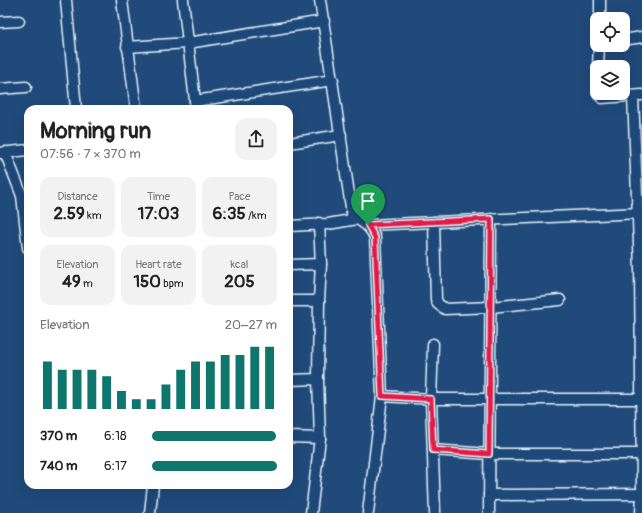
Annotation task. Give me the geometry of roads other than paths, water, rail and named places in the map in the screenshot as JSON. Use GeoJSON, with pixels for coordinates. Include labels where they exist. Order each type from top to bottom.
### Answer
{"type":"FeatureCollection","features":[{"type":"Feature","properties":{"kind":"street"},"geometry":{"type":"LineString","coordinates":[[66,0],[76,105]]}},
{"type":"Feature","properties":{"kind":"street"},"geometry":{"type":"LineString","coordinates":[[122,0],[135,105]]}},
{"type":"Feature","properties":{"kind":"street"},"geometry":{"type":"LineString","coordinates":[[183,0],[195,105],[332,80]]}},
{"type":"Feature","properties":{"kind":"street"},"geometry":{"type":"LineString","coordinates":[[320,0],[352,214],[357,219],[368,225],[640,214]]}},
{"type":"Feature","properties":{"kind":"street"},"geometry":{"type":"LineString","coordinates":[[600,0],[600,12]]}},
{"type":"Feature","properties":{"kind":"street"},"geometry":{"type":"LineString","coordinates":[[0,22],[19,21]]}},
{"type":"Feature","properties":{"kind":"street"},"geometry":{"type":"LineString","coordinates":[[127,47],[188,43],[324,22]]}},
{"type":"Feature","properties":{"kind":"street"},"geometry":{"type":"LineString","coordinates":[[630,39],[642,37]]}},
{"type":"Feature","properties":{"kind":"street"},"geometry":{"type":"LineString","coordinates":[[0,88],[26,87]]}},
{"type":"Feature","properties":{"kind":"street"},"geometry":{"type":"LineString","coordinates":[[637,95],[642,327],[642,488]]}},
{"type":"Feature","properties":{"kind":"street"},"geometry":{"type":"LineString","coordinates":[[293,142],[341,135]]}},
{"type":"Feature","properties":{"kind":"street"},"geometry":{"type":"LineString","coordinates":[[24,150],[2,152],[22,196],[24,213]]}},
{"type":"Feature","properties":{"kind":"street"},"geometry":{"type":"LineString","coordinates":[[293,226],[319,223],[328,224],[357,219]]}},
{"type":"Feature","properties":{"kind":"street"},"geometry":{"type":"LineString","coordinates":[[489,513],[491,219]]}},
{"type":"Feature","properties":{"kind":"street"},"geometry":{"type":"LineString","coordinates":[[434,222],[436,299],[438,304],[445,309],[491,307],[560,300]]}},
{"type":"Feature","properties":{"kind":"street"},"geometry":{"type":"LineString","coordinates":[[311,513],[320,438],[318,379],[321,264],[319,223]]}},
{"type":"Feature","properties":{"kind":"street"},"geometry":{"type":"LineString","coordinates":[[368,225],[375,238],[382,396],[368,513]]}},
{"type":"Feature","properties":{"kind":"street"},"geometry":{"type":"LineString","coordinates":[[293,265],[321,264]]}},
{"type":"Feature","properties":{"kind":"street"},"geometry":{"type":"LineString","coordinates":[[293,301],[319,301]]}},
{"type":"Feature","properties":{"kind":"street"},"geometry":{"type":"LineString","coordinates":[[433,344],[431,399],[435,513]]}},
{"type":"Feature","properties":{"kind":"street"},"geometry":{"type":"LineString","coordinates":[[293,380],[318,379]]}},
{"type":"Feature","properties":{"kind":"street"},"geometry":{"type":"LineString","coordinates":[[382,396],[431,399],[641,399]]}},
{"type":"Feature","properties":{"kind":"street"},"geometry":{"type":"LineString","coordinates":[[293,437],[320,438]]}},
{"type":"Feature","properties":{"kind":"street"},"geometry":{"type":"LineString","coordinates":[[433,450],[489,454],[642,454]]}},
{"type":"Feature","properties":{"kind":"street"},"geometry":{"type":"LineString","coordinates":[[150,513],[153,489]]}},
{"type":"Feature","properties":{"kind":"street"},"geometry":{"type":"LineString","coordinates":[[489,495],[642,495],[641,513]]}}]}
